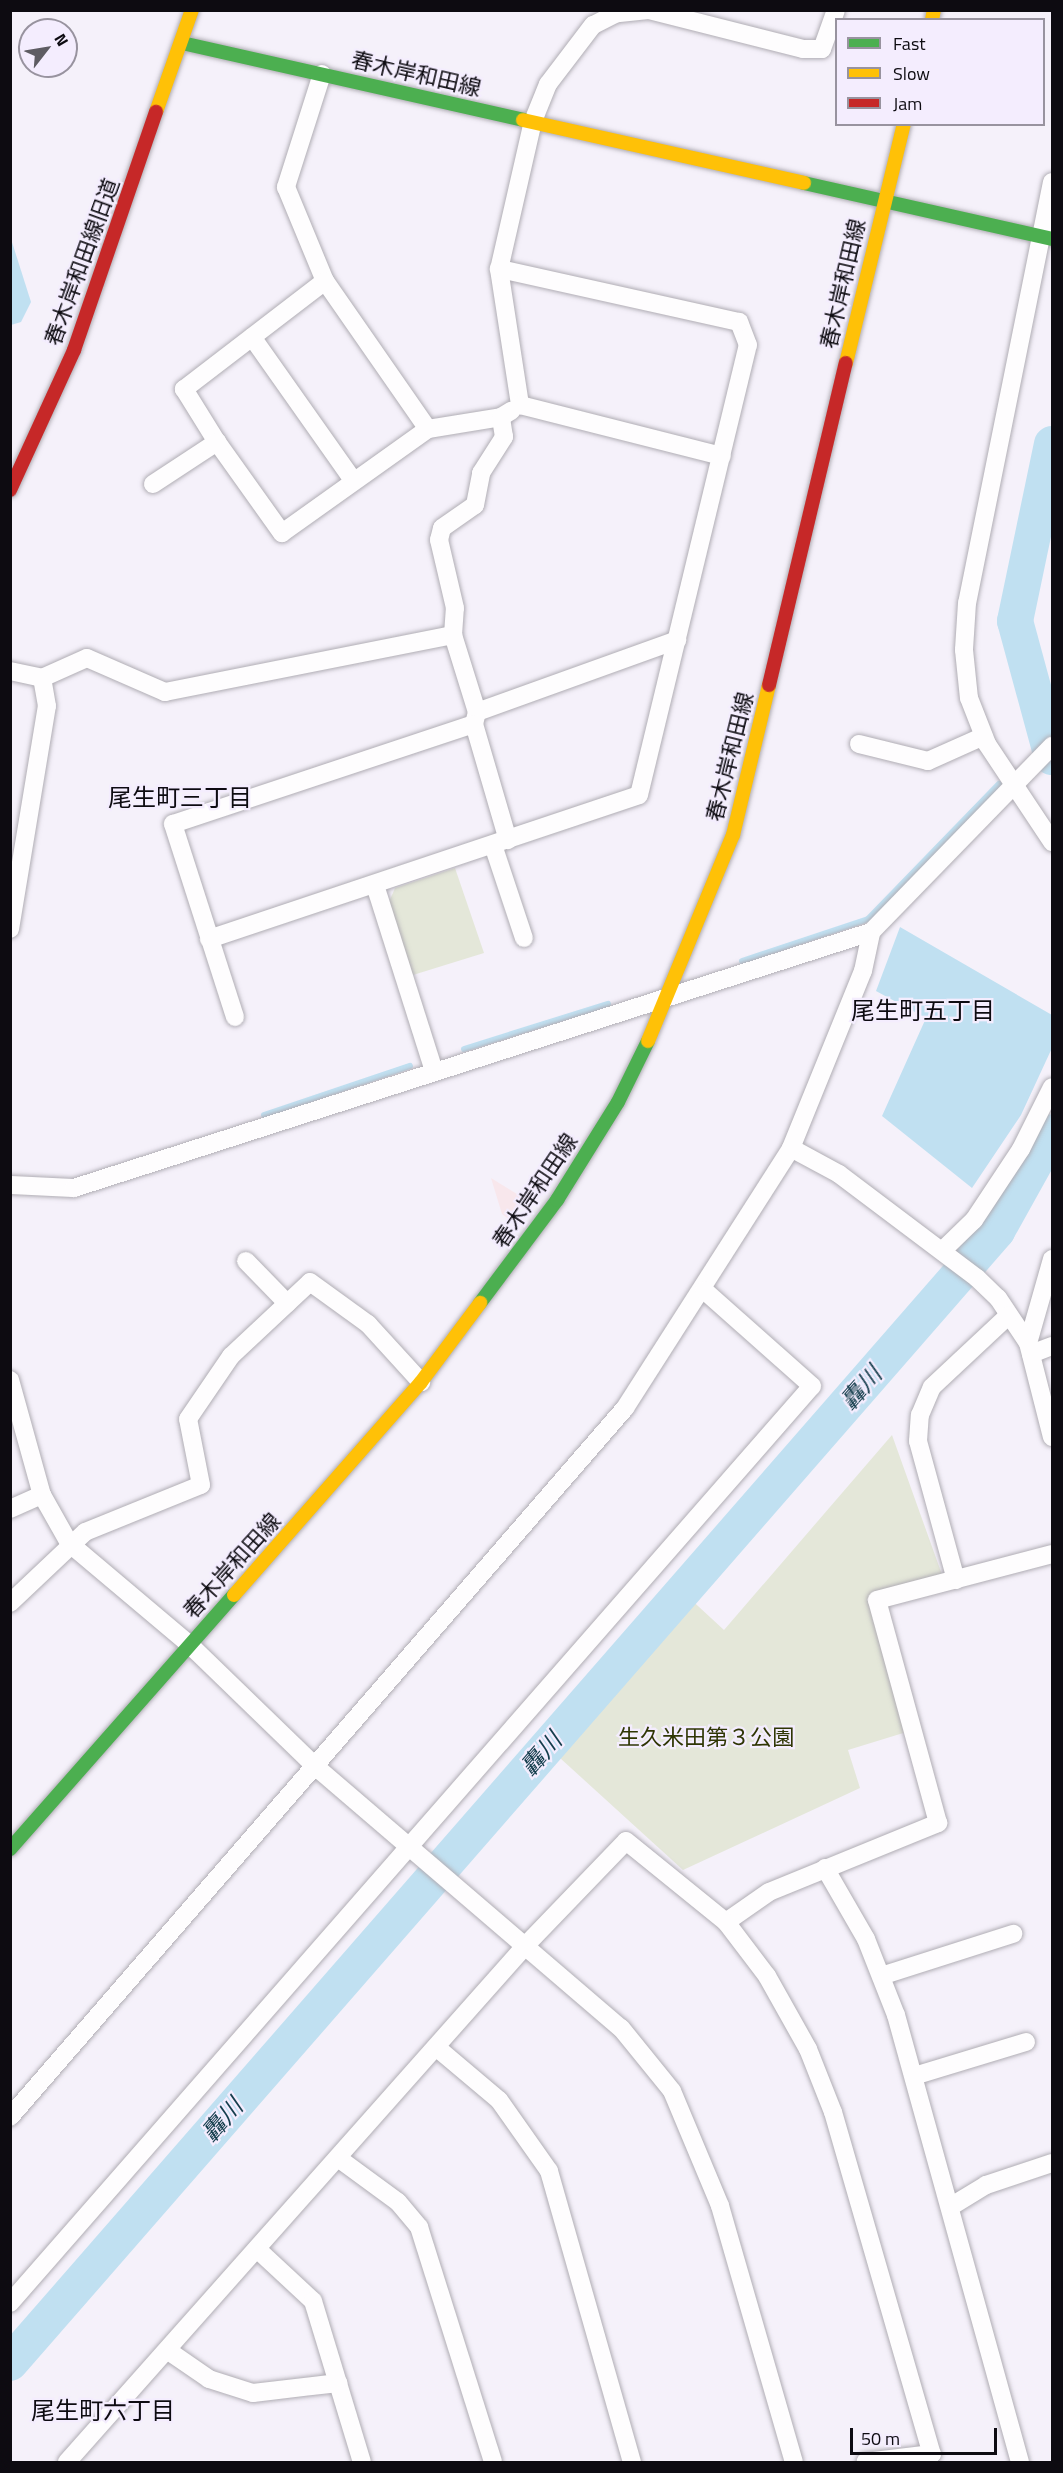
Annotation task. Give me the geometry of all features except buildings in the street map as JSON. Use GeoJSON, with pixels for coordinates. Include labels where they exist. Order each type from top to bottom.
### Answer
{"type":"FeatureCollection","features":[{"type":"Feature","properties":{"kind":"main road"},"geometry":{"type":"LineString","coordinates":[[182,43],[192,10]]}},
{"type":"Feature","properties":{"kind":"main road","name":"春木岸和田線"},"geometry":{"type":"LineString","coordinates":[[10,1849],[421,1382],[557,1200],[618,1102],[669,997],[733,835],[885,200],[182,43]]}},
{"type":"Feature","properties":{"kind":"main road","name":"春木岸和田線旧道"},"geometry":{"type":"LineString","coordinates":[[10,490],[74,350],[182,43]]}},
{"type":"Feature","properties":{"kind":"main road"},"geometry":{"type":"LineString","coordinates":[[904,126],[885,200],[1046,237]]}},
{"type":"Feature","properties":{"kind":"street"},"geometry":{"type":"LineString","coordinates":[[520,405],[499,269],[533,121],[548,84],[593,25],[617,13],[649,10],[803,49],[822,49],[836,10]]}},
{"type":"Feature","properties":{"kind":"street"},"geometry":{"type":"LineString","coordinates":[[322,74],[286,187],[325,281],[428,429]]}},
{"type":"Feature","properties":{"kind":"street"},"geometry":{"type":"LineString","coordinates":[[1053,182],[1046,237],[967,603],[964,650],[969,698],[984,736],[1013,786],[1053,842]]}},
{"type":"Feature","properties":{"kind":"street"},"geometry":{"type":"LineString","coordinates":[[209,939],[639,795],[748,345],[739,322],[499,269]]}},
{"type":"Feature","properties":{"kind":"street"},"geometry":{"type":"LineString","coordinates":[[325,281],[184,389],[217,442],[282,533],[353,480],[428,429],[501,417],[520,405],[722,456]]}},
{"type":"Feature","properties":{"kind":"street"},"geometry":{"type":"LineString","coordinates":[[252,337],[353,480]]}},
{"type":"Feature","properties":{"kind":"street"},"geometry":{"type":"LineString","coordinates":[[501,417],[504,436],[481,473],[475,506],[442,528],[439,540],[455,608],[453,634],[475,718],[524,938]]}},
{"type":"Feature","properties":{"kind":"street"},"geometry":{"type":"LineString","coordinates":[[153,484],[217,442]]}},
{"type":"Feature","properties":{"kind":"street"},"geometry":{"type":"LineString","coordinates":[[10,671],[42,678],[87,658],[165,693],[453,634]]}},
{"type":"Feature","properties":{"kind":"street"},"geometry":{"type":"LineString","coordinates":[[235,1017],[172,824],[475,718],[677,640]]}},
{"type":"Feature","properties":{"kind":"street"},"geometry":{"type":"LineString","coordinates":[[10,929],[47,706],[42,678]]}},
{"type":"Feature","properties":{"kind":"street"},"geometry":{"type":"LineString","coordinates":[[859,744],[928,761],[984,736]]}},
{"type":"Feature","properties":{"kind":"street"},"geometry":{"type":"LineString","coordinates":[[10,1185],[74,1188],[871,932],[1053,746]]}},
{"type":"Feature","properties":{"kind":"street"},"geometry":{"type":"LineString","coordinates":[[375,885],[434,1071]]}},
{"type":"Feature","properties":{"kind":"street"},"geometry":{"type":"LineString","coordinates":[[10,2117],[618,1417],[704,1290],[791,1148],[863,971],[871,932]]}},
{"type":"Feature","properties":{"kind":"street"},"geometry":{"type":"LineString","coordinates":[[943,1250],[980,1211],[1053,1087]]}},
{"type":"Feature","properties":{"kind":"street"},"geometry":{"type":"LineString","coordinates":[[791,1148],[839,1174],[943,1250],[977,1278],[1009,1315],[1029,1349],[1053,1437]]}},
{"type":"Feature","properties":{"kind":"street"},"geometry":{"type":"LineString","coordinates":[[1029,1349],[1053,1259]]}},
{"type":"Feature","properties":{"kind":"street"},"geometry":{"type":"LineString","coordinates":[[246,1261],[287,1303]]}},
{"type":"Feature","properties":{"kind":"street"},"geometry":{"type":"LineString","coordinates":[[10,1603],[69,1543],[201,1485],[188,1419],[231,1356],[310,1282],[368,1324],[421,1382]]}},
{"type":"Feature","properties":{"kind":"street"},"geometry":{"type":"LineString","coordinates":[[10,2302],[415,1850],[812,1386],[704,1290]]}},
{"type":"Feature","properties":{"kind":"street"},"geometry":{"type":"LineString","coordinates":[[956,1580],[918,1441],[920,1415],[932,1388],[1009,1315]]}},
{"type":"Feature","properties":{"kind":"street"},"geometry":{"type":"LineString","coordinates":[[1029,1349],[1053,1346]]}},
{"type":"Feature","properties":{"kind":"street"},"geometry":{"type":"LineString","coordinates":[[10,1380],[42,1495],[69,1543],[190,1645],[316,1767],[621,2028],[672,2091],[720,2206],[794,2463]]}},
{"type":"Feature","properties":{"kind":"street"},"geometry":{"type":"LineString","coordinates":[[10,1509],[42,1495]]}},
{"type":"Feature","properties":{"kind":"street"},"geometry":{"type":"LineString","coordinates":[[726,1922],[769,1893],[938,1823],[877,1600],[1053,1554]]}},
{"type":"Feature","properties":{"kind":"street"},"geometry":{"type":"LineString","coordinates":[[70,2462],[526,1945],[626,1841],[726,1922],[784,2007],[833,2112],[932,2454],[865,2463]]}},
{"type":"Feature","properties":{"kind":"street"},"geometry":{"type":"LineString","coordinates":[[825,1868],[880,1976],[914,2076],[1020,2463]]}},
{"type":"Feature","properties":{"kind":"street"},"geometry":{"type":"LineString","coordinates":[[880,1976],[1013,1934]]}},
{"type":"Feature","properties":{"kind":"street"},"geometry":{"type":"LineString","coordinates":[[914,2076],[1026,2042]]}},
{"type":"Feature","properties":{"kind":"street"},"geometry":{"type":"LineString","coordinates":[[436,2048],[499,2100],[527,2133],[549,2171],[632,2463]]}},
{"type":"Feature","properties":{"kind":"street"},"geometry":{"type":"LineString","coordinates":[[338,2157],[398,2202],[419,2227],[493,2463]]}},
{"type":"Feature","properties":{"kind":"street"},"geometry":{"type":"LineString","coordinates":[[950,2207],[986,2185],[1053,2163]]}},
{"type":"Feature","properties":{"kind":"street"},"geometry":{"type":"LineString","coordinates":[[257,2249],[313,2301],[362,2463]]}},
{"type":"Feature","properties":{"kind":"street"},"geometry":{"type":"LineString","coordinates":[[167,2350],[210,2379],[253,2393],[338,2383]]}},
{"type":"Feature","properties":{"kind":"shaded area"},"geometry":{"type":"Polygon","coordinates":[[[491,1178],[525,1199],[511,1221],[502,1214],[491,1178]]]}},
{"type":"Feature","properties":{"kind":"green space"},"geometry":{"type":"Polygon","coordinates":[[[455,868],[484,953],[413,975],[389,902],[395,888],[455,868]]]}},
{"type":"Feature","properties":{"kind":"green space","name":"生久米田第３公園"},"geometry":{"type":"Polygon","coordinates":[[[892,1435],[945,1583],[869,1595],[913,1730],[848,1750],[860,1788],[683,1870],[549,1748],[685,1594],[724,1630],[892,1435]]]}},
{"type":"Feature","properties":{"kind":"water"},"geometry":{"type":"Polygon","coordinates":[[[11,239],[31,302],[21,322],[11,325],[11,239]]]}},
{"type":"Feature","properties":{"kind":"water"},"geometry":{"type":"Polygon","coordinates":[[[900,927],[1052,1015],[1052,1048],[1021,1115],[972,1188],[882,1116],[926,1018],[876,991],[900,927]]]}},
{"type":"Feature","properties":{"kind":"waterway"},"geometry":{"type":"LineString","coordinates":[[1052,444],[1015,621],[1052,757]]}},
{"type":"Feature","properties":{"kind":"waterway"},"geometry":{"type":"LineString","coordinates":[[742,961],[868,919],[999,784]]}},
{"type":"Feature","properties":{"kind":"waterway"},"geometry":{"type":"LineString","coordinates":[[464,1049],[608,1004]]}},
{"type":"Feature","properties":{"kind":"waterway"},"geometry":{"type":"LineString","coordinates":[[264,1115],[410,1066]]}},
{"type":"Feature","properties":{"kind":"waterway","name":"轟川"},"geometry":{"type":"LineString","coordinates":[[10,2363],[997,1231],[1052,1132]]}},
{"type":"Feature","properties":{"kind":"traffic: fast"},"geometry":{"type":"LineString","coordinates":[[182,43],[523,120]]}},
{"type":"Feature","properties":{"kind":"traffic: fast"},"geometry":{"type":"LineString","coordinates":[[804,183],[1052,239]]}},
{"type":"Feature","properties":{"kind":"traffic: fast"},"geometry":{"type":"LineString","coordinates":[[480,1303],[557,1200],[618,1102],[648,1041]]}},
{"type":"Feature","properties":{"kind":"traffic: fast"},"geometry":{"type":"LineString","coordinates":[[10,1849],[234,1595]]}},
{"type":"Feature","properties":{"kind":"traffic: slow"},"geometry":{"type":"LineString","coordinates":[[156,112],[192,10]]}},
{"type":"Feature","properties":{"kind":"traffic: slow"},"geometry":{"type":"LineString","coordinates":[[932,18],[934,10]]}},
{"type":"Feature","properties":{"kind":"traffic: slow"},"geometry":{"type":"LineString","coordinates":[[523,120],[804,183]]}},
{"type":"Feature","properties":{"kind":"traffic: slow"},"geometry":{"type":"LineString","coordinates":[[846,363],[904,126]]}},
{"type":"Feature","properties":{"kind":"traffic: slow"},"geometry":{"type":"LineString","coordinates":[[648,1041],[733,835],[769,685]]}},
{"type":"Feature","properties":{"kind":"traffic: slow"},"geometry":{"type":"LineString","coordinates":[[234,1595],[421,1382],[480,1303]]}},
{"type":"Feature","properties":{"kind":"traffic: jam"},"geometry":{"type":"LineString","coordinates":[[10,490],[74,350],[156,112]]}},
{"type":"Feature","properties":{"kind":"traffic: jam"},"geometry":{"type":"LineString","coordinates":[[769,685],[846,363]]}},
{"type":"Feature","properties":{"kind":"district","name":"尾生町三丁目"},"geometry":{"type":"Point","coordinates":[180,798]}},
{"type":"Feature","properties":{"kind":"district","name":"尾生町五丁目"},"geometry":{"type":"Point","coordinates":[923,1011]}},
{"type":"Feature","properties":{"kind":"district","name":"尾生町六丁目"},"geometry":{"type":"Point","coordinates":[103,2411]}}]}
